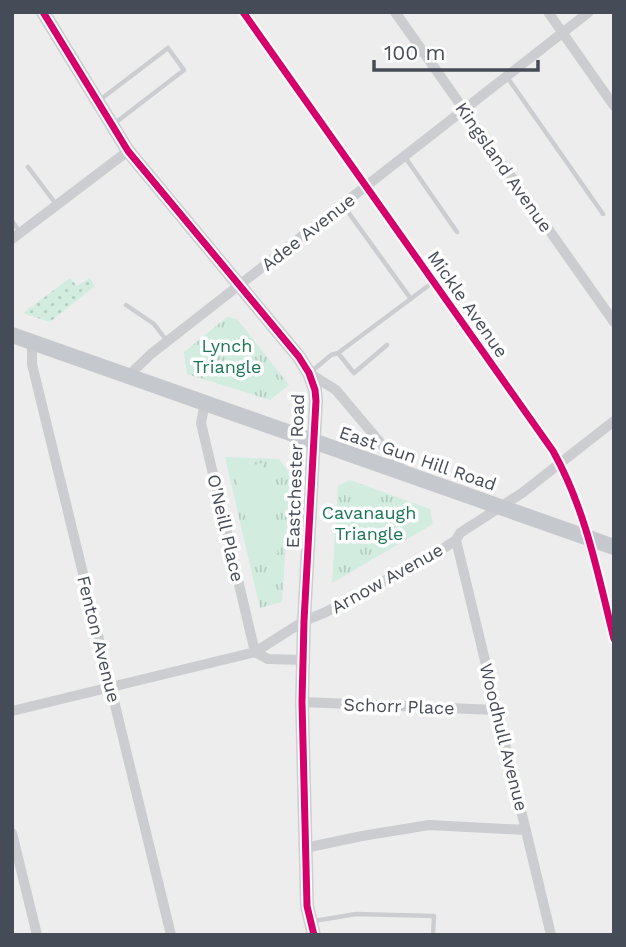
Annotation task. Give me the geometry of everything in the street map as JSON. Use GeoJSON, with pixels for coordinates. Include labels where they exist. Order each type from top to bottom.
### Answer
{"type":"FeatureCollection","features":[{"type":"Feature","properties":{"kind":"main road","name":"Eastchester Road"},"geometry":{"type":"LineString","coordinates":[[43,12],[128,151],[299,357],[315,390],[315,443],[302,702],[307,906],[313,928]]}},
{"type":"Feature","properties":{"kind":"main road","name":"East Gun Hill Road"},"geometry":{"type":"LineString","coordinates":[[12,335],[614,547]]}},
{"type":"Feature","properties":{"kind":"street","name":"Mickle Avenue"},"geometry":{"type":"LineString","coordinates":[[243,12],[559,463],[583,516],[614,639]]}},
{"type":"Feature","properties":{"kind":"street","name":"Kingsland Avenue"},"geometry":{"type":"LineString","coordinates":[[396,12],[614,322]]}},
{"type":"Feature","properties":{"kind":"street"},"geometry":{"type":"LineString","coordinates":[[548,12],[614,106]]}},
{"type":"Feature","properties":{"kind":"street","name":"Adee Avenue"},"geometry":{"type":"LineString","coordinates":[[128,376],[589,12]]}},
{"type":"Feature","properties":{"kind":"street"},"geometry":{"type":"LineString","coordinates":[[16,236],[128,151]]}},
{"type":"Feature","properties":{"kind":"street","name":"Fenton Avenue"},"geometry":{"type":"LineString","coordinates":[[32,342],[32,364],[170,935]]}},
{"type":"Feature","properties":{"kind":"street","name":"Eastchester Road"},"geometry":{"type":"LineString","coordinates":[[309,373],[336,390],[407,474]]}},
{"type":"Feature","properties":{"kind":"street","name":"O'Neill Place"},"geometry":{"type":"LineString","coordinates":[[205,403],[201,423],[256,652]]}},
{"type":"Feature","properties":{"kind":"street","name":"Arnow Avenue"},"geometry":{"type":"LineString","coordinates":[[12,711],[256,652],[304,621],[435,554],[456,540],[460,533],[522,493],[614,421]]}},
{"type":"Feature","properties":{"kind":"street","name":"Woodhull Avenue"},"geometry":{"type":"LineString","coordinates":[[456,540],[551,935]]}},
{"type":"Feature","properties":{"kind":"street","name":"Arnow Avenue"},"geometry":{"type":"LineString","coordinates":[[256,652],[268,659],[303,660]]}},
{"type":"Feature","properties":{"kind":"street","name":"Schorr Place"},"geometry":{"type":"LineString","coordinates":[[302,702],[496,710]]}},
{"type":"Feature","properties":{"kind":"street"},"geometry":{"type":"LineString","coordinates":[[305,848],[429,825],[526,830]]}},
{"type":"Feature","properties":{"kind":"street"},"geometry":{"type":"LineString","coordinates":[[12,833],[37,935]]}},
{"type":"Feature","properties":{"kind":"lane"},"geometry":{"type":"LineString","coordinates":[[97,102],[168,48],[184,70],[112,125]]}},
{"type":"Feature","properties":{"kind":"lane"},"geometry":{"type":"LineString","coordinates":[[507,77],[603,214]]}},
{"type":"Feature","properties":{"kind":"lane"},"geometry":{"type":"LineString","coordinates":[[405,157],[457,232]]}},
{"type":"Feature","properties":{"kind":"lane"},"geometry":{"type":"LineString","coordinates":[[28,167],[57,205]]}},
{"type":"Feature","properties":{"kind":"lane"},"geometry":{"type":"LineString","coordinates":[[343,205],[411,299]]}},
{"type":"Feature","properties":{"kind":"lane"},"geometry":{"type":"LineString","coordinates":[[12,221],[16,236]]}},
{"type":"Feature","properties":{"kind":"lane"},"geometry":{"type":"LineString","coordinates":[[309,373],[433,282]]}},
{"type":"Feature","properties":{"kind":"lane"},"geometry":{"type":"LineString","coordinates":[[126,305],[154,324],[168,342]]}},
{"type":"Feature","properties":{"kind":"lane"},"geometry":{"type":"LineString","coordinates":[[338,353],[354,373],[387,345]]}},
{"type":"Feature","properties":{"kind":"lane"},"geometry":{"type":"LineString","coordinates":[[313,928],[356,914],[434,916],[433,935]]}},
{"type":"Feature","properties":{"kind":"green space"},"geometry":{"type":"Polygon","coordinates":[[[70,278],[77,286],[90,278],[95,286],[50,322],[23,313],[70,278]]]}},
{"type":"Feature","properties":{"kind":"green space","name":"Lynch Triangle"},"geometry":{"type":"Polygon","coordinates":[[[227,317],[237,319],[289,385],[270,400],[187,374],[184,352],[227,317]]]}},
{"type":"Feature","properties":{"kind":"green space"},"geometry":{"type":"Polygon","coordinates":[[[225,457],[279,459],[290,474],[282,602],[260,608],[225,457]]]}},
{"type":"Feature","properties":{"kind":"green space"},"geometry":{"type":"Polygon","coordinates":[[[262,463],[273,508],[245,516],[233,470],[262,463]]]}},
{"type":"Feature","properties":{"kind":"green space","name":"Cavanaugh Triangle"},"geometry":{"type":"Polygon","coordinates":[[[350,480],[430,509],[433,524],[332,583],[338,486],[350,480]]]}},
{"type":"Feature","properties":{"kind":"green space"},"geometry":{"type":"Polygon","coordinates":[[[267,515],[278,553],[255,560],[244,522],[267,515]]]}},
{"type":"Feature","properties":{"kind":"cycle path"},"geometry":{"type":"LineString","coordinates":[[43,12],[128,151],[299,357],[315,390],[302,702],[307,906],[314,935]]}},
{"type":"Feature","properties":{"kind":"cycle path"},"geometry":{"type":"LineString","coordinates":[[243,12],[553,451],[583,520],[614,639]]}}]}
